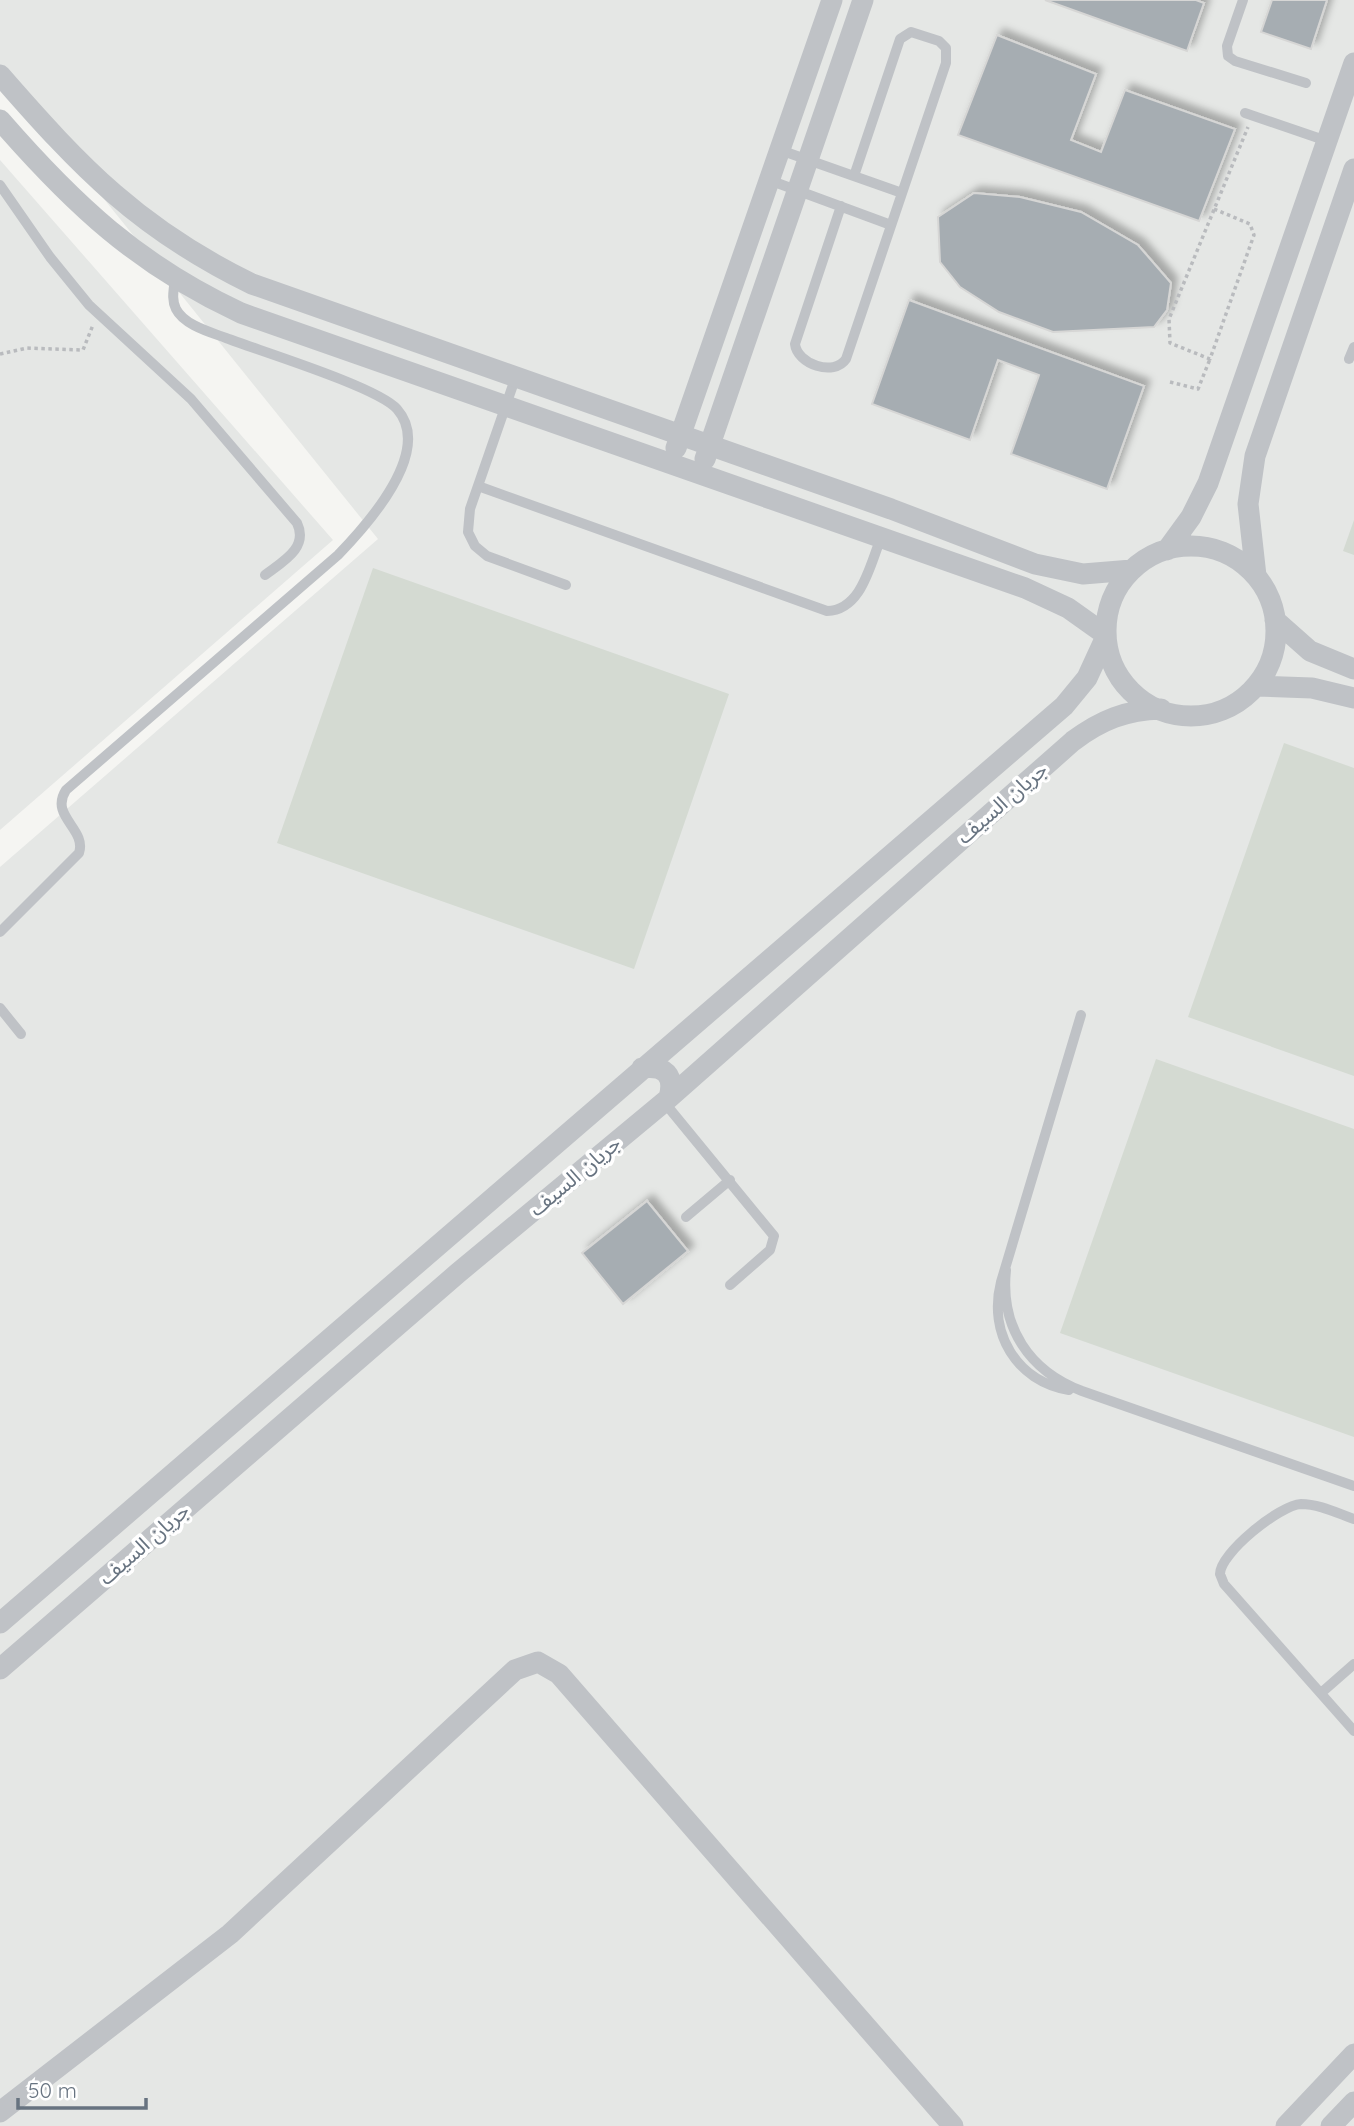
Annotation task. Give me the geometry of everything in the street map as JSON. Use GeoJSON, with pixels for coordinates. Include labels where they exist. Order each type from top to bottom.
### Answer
{"type":"FeatureCollection","features":[{"type":"Feature","properties":{"kind":"street"},"geometry":{"type":"LineString","coordinates":[[671,464],[832,0]]}},
{"type":"Feature","properties":{"kind":"street"},"geometry":{"type":"LineString","coordinates":[[699,474],[863,0]]}},
{"type":"Feature","properties":{"kind":"street"},"geometry":{"type":"LineString","coordinates":[[1167,550],[1191,517],[1208,483],[1354,63]]}},
{"type":"Feature","properties":{"kind":"street"},"geometry":{"type":"LineString","coordinates":[[0,75],[68,152],[112,195],[172,241],[252,284],[1059,570],[1083,574],[1132,570],[1167,550],[1195,546],[1216,550],[1235,559],[1256,576],[1269,597],[1275,620],[1275,648],[1257,686],[1234,705],[1206,715],[1177,715],[1149,705],[1127,687],[1119,676],[1105,638],[1110,607],[1132,570]]}},
{"type":"Feature","properties":{"kind":"street"},"geometry":{"type":"LineString","coordinates":[[0,120],[54,182],[126,246],[206,296],[269,325],[1047,597],[1105,638]]}},
{"type":"Feature","properties":{"kind":"street"},"geometry":{"type":"LineString","coordinates":[[1256,576],[1248,504],[1255,456],[1354,169]]}},
{"type":"Feature","properties":{"kind":"street"},"geometry":{"type":"LineString","coordinates":[[156,267],[172,241]]}},
{"type":"Feature","properties":{"kind":"street"},"geometry":{"type":"LineString","coordinates":[[881,538],[891,509]]}},
{"type":"Feature","properties":{"kind":"street"},"geometry":{"type":"LineString","coordinates":[[1275,620],[1310,651],[1354,668]]}},
{"type":"Feature","properties":{"kind":"street","name":"جريان السيف"},"geometry":{"type":"LineString","coordinates":[[0,1623],[1064,706],[1087,678],[1105,638]]}},
{"type":"Feature","properties":{"kind":"street"},"geometry":{"type":"LineString","coordinates":[[1257,686],[1312,688],[1354,698]]}},
{"type":"Feature","properties":{"kind":"street","name":"جريان السيف"},"geometry":{"type":"LineString","coordinates":[[0,1669],[458,1273],[667,1100],[1073,741],[1092,727],[1130,711],[1161,709]]}},
{"type":"Feature","properties":{"kind":"street"},"geometry":{"type":"LineString","coordinates":[[642,1068],[658,1067],[666,1071],[672,1084],[667,1100]]}},
{"type":"Feature","properties":{"kind":"street"},"geometry":{"type":"LineString","coordinates":[[435,1247],[449,1251],[456,1258],[458,1273]]}},
{"type":"Feature","properties":{"kind":"street"},"geometry":{"type":"LineString","coordinates":[[0,2112],[230,1934],[515,1670],[538,1662],[546,1664],[559,1674],[953,2126]]}},
{"type":"Feature","properties":{"kind":"street"},"geometry":{"type":"LineString","coordinates":[[1286,2126],[1354,2054]]}},
{"type":"Feature","properties":{"kind":"street"},"geometry":{"type":"LineString","coordinates":[[1331,2126],[1354,2102]]}},
{"type":"Feature","properties":{"kind":"lane"},"geometry":{"type":"LineString","coordinates":[[1243,0],[1227,46],[1228,56],[1234,61],[1306,83]]}},
{"type":"Feature","properties":{"kind":"lane"},"geometry":{"type":"LineString","coordinates":[[841,206],[795,344],[797,354],[804,360],[831,368],[844,363],[947,58],[946,48],[939,41],[911,32],[900,39],[854,176]]}},
{"type":"Feature","properties":{"kind":"lane"},"geometry":{"type":"LineString","coordinates":[[1249,114],[1327,141]]}},
{"type":"Feature","properties":{"kind":"lane"},"geometry":{"type":"LineString","coordinates":[[780,150],[902,192]]}},
{"type":"Feature","properties":{"kind":"lane"},"geometry":{"type":"LineString","coordinates":[[769,180],[891,225]]}},
{"type":"Feature","properties":{"kind":"lane"},"geometry":{"type":"LineString","coordinates":[[0,185],[50,257],[97,313],[191,399],[296,523],[300,534],[299,545],[265,575]]}},
{"type":"Feature","properties":{"kind":"lane"},"geometry":{"type":"LineString","coordinates":[[0,932],[79,853],[81,847],[78,838],[62,814],[62,796],[66,790],[338,555],[378,510],[402,463],[408,430],[396,408],[376,394],[191,323],[177,312],[172,299],[175,278]]}},
{"type":"Feature","properties":{"kind":"lane"},"geometry":{"type":"LineString","coordinates":[[1349,359],[1354,347]]}},
{"type":"Feature","properties":{"kind":"lane"},"geometry":{"type":"LineString","coordinates":[[515,379],[467,524],[475,546],[487,556],[566,585]]}},
{"type":"Feature","properties":{"kind":"lane"},"geometry":{"type":"LineString","coordinates":[[478,486],[827,611],[842,609],[854,599],[881,538]]}},
{"type":"Feature","properties":{"kind":"lane"},"geometry":{"type":"LineString","coordinates":[[0,1008],[21,1034]]}},
{"type":"Feature","properties":{"kind":"lane"},"geometry":{"type":"LineString","coordinates":[[1082,1015],[1006,1270],[1008,1316],[1021,1345],[1054,1378],[1082,1391],[1354,1486]]}},
{"type":"Feature","properties":{"kind":"lane"},"geometry":{"type":"LineString","coordinates":[[667,1100],[772,1231],[775,1242],[771,1250],[730,1285]]}},
{"type":"Feature","properties":{"kind":"lane"},"geometry":{"type":"LineString","coordinates":[[686,1217],[730,1180]]}},
{"type":"Feature","properties":{"kind":"lane"},"geometry":{"type":"LineString","coordinates":[[1354,1519],[1318,1506],[1290,1506],[1226,1556],[1220,1568],[1224,1584],[1354,1731]]}},
{"type":"Feature","properties":{"kind":"lane"},"geometry":{"type":"LineString","coordinates":[[1321,1692],[1354,1664]]}},
{"type":"Feature","properties":{"kind":"path"},"geometry":{"type":"LineString","coordinates":[[1210,359],[1170,343],[1169,319],[1249,114]]}},
{"type":"Feature","properties":{"kind":"path"},"geometry":{"type":"LineString","coordinates":[[1170,382],[1198,389],[1255,235],[1250,224],[1214,209]]}},
{"type":"Feature","properties":{"kind":"path"},"geometry":{"type":"LineString","coordinates":[[0,354],[27,348],[83,350],[97,313]]}},
{"type":"Feature","properties":{"kind":"shaded area"},"geometry":{"type":"Polygon","coordinates":[[[0,0],[1354,0],[1354,2126],[0,2126],[0,867],[378,539],[0,70],[0,0]]]}},
{"type":"Feature","properties":{"kind":"shaded area"},"geometry":{"type":"Polygon","coordinates":[[[0,160],[333,540],[0,830],[0,160]]]}},
{"type":"Feature","properties":{"kind":"shaded area"},"geometry":{"type":"Polygon","coordinates":[[[1354,520],[1354,555],[1343,551],[1354,520]]]}},
{"type":"Feature","properties":{"kind":"shaded area"},"geometry":{"type":"Polygon","coordinates":[[[373,568],[729,694],[634,969],[277,843],[373,568]]]}},
{"type":"Feature","properties":{"kind":"shaded area"},"geometry":{"type":"Polygon","coordinates":[[[1284,743],[1354,768],[1354,1076],[1188,1017],[1284,743]]]}},
{"type":"Feature","properties":{"kind":"shaded area"},"geometry":{"type":"Polygon","coordinates":[[[1156,1059],[1354,1129],[1354,1437],[1060,1333],[1156,1059]]]}},
{"type":"Feature","properties":{"kind":"building"},"geometry":{"type":"Polygon","coordinates":[[[1045,0],[1196,0],[1204,3],[1187,51],[1045,0]]]}},
{"type":"Feature","properties":{"kind":"building"},"geometry":{"type":"Polygon","coordinates":[[[1272,0],[1327,0],[1311,49],[1261,32],[1272,0]]]}},
{"type":"Feature","properties":{"kind":"building"},"geometry":{"type":"Polygon","coordinates":[[[997,35],[1096,74],[1071,140],[1101,152],[1125,90],[1235,129],[1199,221],[958,135],[997,35]]]}},
{"type":"Feature","properties":{"kind":"building"},"geometry":{"type":"Polygon","coordinates":[[[974,193],[1020,197],[1081,212],[1138,245],[1171,283],[1167,310],[1154,327],[1053,332],[999,312],[960,287],[940,262],[938,217],[974,193]]]}},
{"type":"Feature","properties":{"kind":"building"},"geometry":{"type":"Polygon","coordinates":[[[909,300],[1144,386],[1107,489],[1011,454],[1039,375],[998,360],[970,440],[872,404],[909,300]]]}},
{"type":"Feature","properties":{"kind":"building"},"geometry":{"type":"Polygon","coordinates":[[[647,1201],[688,1251],[623,1304],[582,1253],[647,1201]]]}}]}
